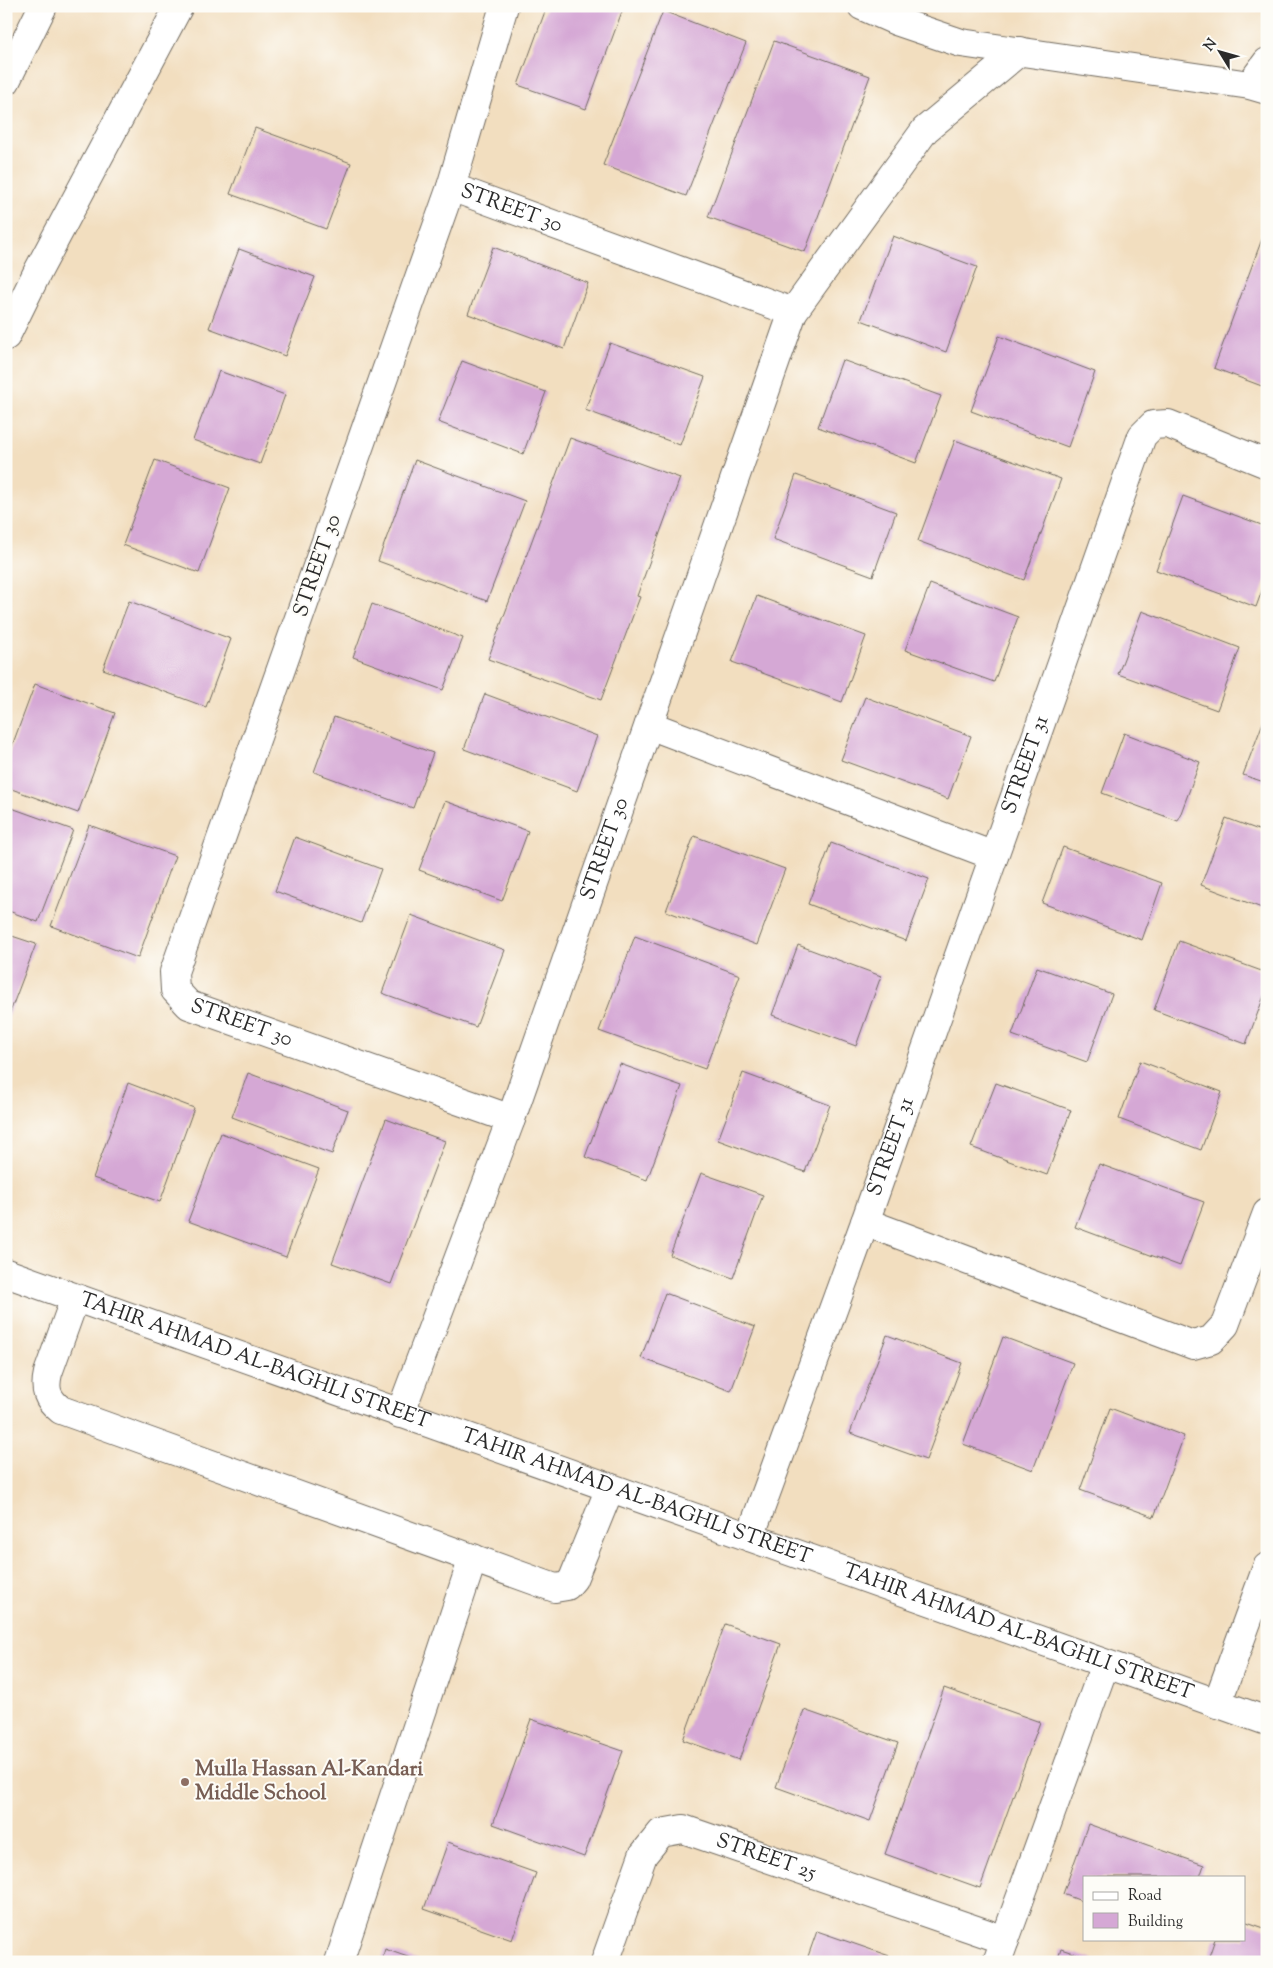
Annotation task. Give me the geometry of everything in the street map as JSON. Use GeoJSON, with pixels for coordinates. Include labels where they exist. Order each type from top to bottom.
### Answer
{"type":"FeatureCollection","features":[{"type":"Feature","properties":{"kind":"street"},"geometry":{"type":"LineString","coordinates":[[6,81],[43,6]]}},
{"type":"Feature","properties":{"kind":"street"},"geometry":{"type":"LineString","coordinates":[[6,336],[38,271],[179,6]]}},
{"type":"Feature","properties":{"kind":"street"},"geometry":{"type":"LineString","coordinates":[[452,186],[504,6]]}},
{"type":"Feature","properties":{"kind":"street"},"geometry":{"type":"LineString","coordinates":[[862,6],[896,21],[961,42],[1258,88],[1267,62]]}},
{"type":"Feature","properties":{"kind":"street"},"geometry":{"type":"LineString","coordinates":[[794,312],[925,130],[1020,51]]}},
{"type":"Feature","properties":{"kind":"street","name":"STREET 30"},"geometry":{"type":"LineString","coordinates":[[400,1414],[511,1119],[794,312],[452,186],[174,972],[175,990],[189,1005],[511,1119]]}},
{"type":"Feature","properties":{"kind":"street","name":"STREET 31"},"geometry":{"type":"LineString","coordinates":[[750,1538],[865,1222],[1142,436],[1153,424],[1168,424],[1267,464]]}},
{"type":"Feature","properties":{"kind":"street"},"geometry":{"type":"LineString","coordinates":[[649,725],[994,856]]}},
{"type":"Feature","properties":{"kind":"street","name":"STREET 31"},"geometry":{"type":"LineString","coordinates":[[865,1222],[1193,1345],[1211,1340],[1225,1325],[1267,1213]]}},
{"type":"Feature","properties":{"kind":"street","name":"TAHIR AHMAD AL-BAGHLI STREET"},"geometry":{"type":"LineString","coordinates":[[6,1274],[1267,1721]]}},
{"type":"Feature","properties":{"kind":"street"},"geometry":{"type":"LineString","coordinates":[[75,1298],[45,1384],[49,1399],[61,1410],[555,1588],[567,1586],[575,1574],[610,1488]]}},
{"type":"Feature","properties":{"kind":"street"},"geometry":{"type":"LineString","coordinates":[[339,1962],[473,1558]]}},
{"type":"Feature","properties":{"kind":"street"},"geometry":{"type":"LineString","coordinates":[[1217,1704],[1267,1567]]}},
{"type":"Feature","properties":{"kind":"street","name":"STREET 25"},"geometry":{"type":"LineString","coordinates":[[604,1962],[644,1855],[660,1833],[683,1829],[1001,1951],[1105,1664]]}},
{"type":"Feature","properties":{"kind":"building"},"geometry":{"type":"Polygon","coordinates":[[[547,6],[624,6],[586,109],[518,85],[547,6]]]}},
{"type":"Feature","properties":{"kind":"building"},"geometry":{"type":"Polygon","coordinates":[[[663,11],[746,43],[686,196],[603,165],[663,11]]]}},
{"type":"Feature","properties":{"kind":"building"},"geometry":{"type":"Polygon","coordinates":[[[774,41],[870,76],[805,252],[708,217],[774,41]]]}},
{"type":"Feature","properties":{"kind":"building"},"geometry":{"type":"Polygon","coordinates":[[[255,128],[351,163],[326,229],[230,194],[255,128]]]}},
{"type":"Feature","properties":{"kind":"building"},"geometry":{"type":"Polygon","coordinates":[[[893,236],[977,267],[946,352],[861,320],[893,236]]]}},
{"type":"Feature","properties":{"kind":"building"},"geometry":{"type":"Polygon","coordinates":[[[1262,239],[1267,241],[1267,388],[1214,368],[1262,239]]]}},
{"type":"Feature","properties":{"kind":"building"},"geometry":{"type":"Polygon","coordinates":[[[493,247],[588,283],[564,349],[468,314],[493,247]]]}},
{"type":"Feature","properties":{"kind":"building"},"geometry":{"type":"Polygon","coordinates":[[[239,249],[315,277],[285,356],[209,328],[239,249]]]}},
{"type":"Feature","properties":{"kind":"building"},"geometry":{"type":"Polygon","coordinates":[[[999,336],[1095,372],[1068,447],[971,411],[999,336]]]}},
{"type":"Feature","properties":{"kind":"building"},"geometry":{"type":"Polygon","coordinates":[[[610,343],[705,377],[680,445],[585,410],[610,343]]]}},
{"type":"Feature","properties":{"kind":"building"},"geometry":{"type":"Polygon","coordinates":[[[842,360],[941,396],[916,463],[818,427],[842,360]]]}},
{"type":"Feature","properties":{"kind":"building"},"geometry":{"type":"Polygon","coordinates":[[[462,361],[546,392],[523,454],[438,422],[462,361]]]}},
{"type":"Feature","properties":{"kind":"building"},"geometry":{"type":"Polygon","coordinates":[[[219,371],[285,395],[260,464],[193,440],[219,371]]]}},
{"type":"Feature","properties":{"kind":"building"},"geometry":{"type":"Polygon","coordinates":[[[570,438],[680,478],[637,596],[640,597],[601,700],[488,659],[570,438]]]}},
{"type":"Feature","properties":{"kind":"building"},"geometry":{"type":"Polygon","coordinates":[[[955,440],[1061,479],[1024,580],[918,541],[955,440]]]}},
{"type":"Feature","properties":{"kind":"building"},"geometry":{"type":"Polygon","coordinates":[[[155,460],[230,488],[199,573],[123,545],[155,460]]]}},
{"type":"Feature","properties":{"kind":"building"},"geometry":{"type":"Polygon","coordinates":[[[415,460],[525,501],[487,601],[378,561],[415,460]]]}},
{"type":"Feature","properties":{"kind":"building"},"geometry":{"type":"Polygon","coordinates":[[[796,475],[896,512],[873,576],[773,539],[796,475]]]}},
{"type":"Feature","properties":{"kind":"building"},"geometry":{"type":"Polygon","coordinates":[[[1183,496],[1267,527],[1267,577],[1256,607],[1156,570],[1183,496]]]}},
{"type":"Feature","properties":{"kind":"building"},"geometry":{"type":"Polygon","coordinates":[[[930,584],[1018,617],[994,682],[905,650],[930,584]]]}},
{"type":"Feature","properties":{"kind":"building"},"geometry":{"type":"Polygon","coordinates":[[[757,596],[866,636],[842,702],[732,662],[757,596]]]}},
{"type":"Feature","properties":{"kind":"building"},"geometry":{"type":"Polygon","coordinates":[[[129,601],[231,639],[206,707],[103,669],[129,601]]]}},
{"type":"Feature","properties":{"kind":"building"},"geometry":{"type":"Polygon","coordinates":[[[372,604],[463,638],[443,690],[353,657],[372,604]]]}},
{"type":"Feature","properties":{"kind":"building"},"geometry":{"type":"Polygon","coordinates":[[[1142,611],[1240,648],[1217,710],[1118,674],[1142,611]]]}},
{"type":"Feature","properties":{"kind":"building"},"geometry":{"type":"Polygon","coordinates":[[[35,684],[115,713],[78,813],[6,787],[6,762],[35,684]]]}},
{"type":"Feature","properties":{"kind":"building"},"geometry":{"type":"Polygon","coordinates":[[[485,694],[597,736],[577,791],[464,749],[485,694]]]}},
{"type":"Feature","properties":{"kind":"building"},"geometry":{"type":"Polygon","coordinates":[[[865,697],[971,736],[948,799],[841,760],[865,697]]]}},
{"type":"Feature","properties":{"kind":"building"},"geometry":{"type":"Polygon","coordinates":[[[1267,712],[1267,783],[1243,775],[1267,712]]]}},
{"type":"Feature","properties":{"kind":"building"},"geometry":{"type":"Polygon","coordinates":[[[334,717],[433,753],[413,808],[314,772],[334,717]]]}},
{"type":"Feature","properties":{"kind":"building"},"geometry":{"type":"Polygon","coordinates":[[[1124,733],[1200,762],[1178,821],[1102,793],[1124,733]]]}},
{"type":"Feature","properties":{"kind":"building"},"geometry":{"type":"Polygon","coordinates":[[[445,801],[528,831],[502,901],[419,870],[445,801]]]}},
{"type":"Feature","properties":{"kind":"building"},"geometry":{"type":"Polygon","coordinates":[[[6,806],[73,830],[38,922],[6,910],[6,806]]]}},
{"type":"Feature","properties":{"kind":"building"},"geometry":{"type":"Polygon","coordinates":[[[1226,818],[1267,833],[1267,910],[1201,885],[1226,818]]]}},
{"type":"Feature","properties":{"kind":"building"},"geometry":{"type":"Polygon","coordinates":[[[89,825],[175,856],[138,958],[51,926],[89,825]]]}},
{"type":"Feature","properties":{"kind":"building"},"geometry":{"type":"Polygon","coordinates":[[[694,836],[785,869],[757,945],[666,911],[694,836]]]}},
{"type":"Feature","properties":{"kind":"building"},"geometry":{"type":"Polygon","coordinates":[[[295,837],[381,869],[361,923],[275,891],[295,837]]]}},
{"type":"Feature","properties":{"kind":"building"},"geometry":{"type":"Polygon","coordinates":[[[831,843],[929,879],[906,941],[808,904],[831,843]]]}},
{"type":"Feature","properties":{"kind":"building"},"geometry":{"type":"Polygon","coordinates":[[[1063,847],[1162,883],[1142,940],[1042,903],[1063,847]]]}},
{"type":"Feature","properties":{"kind":"building"},"geometry":{"type":"Polygon","coordinates":[[[411,915],[505,950],[476,1027],[382,993],[411,915]]]}},
{"type":"Feature","properties":{"kind":"building"},"geometry":{"type":"Polygon","coordinates":[[[6,934],[36,944],[6,1023],[6,934]]]}},
{"type":"Feature","properties":{"kind":"building"},"geometry":{"type":"Polygon","coordinates":[[[635,936],[740,975],[705,1069],[599,1031],[635,936]]]}},
{"type":"Feature","properties":{"kind":"building"},"geometry":{"type":"Polygon","coordinates":[[[1179,941],[1267,973],[1267,988],[1246,1044],[1154,1010],[1179,941]]]}},
{"type":"Feature","properties":{"kind":"building"},"geometry":{"type":"Polygon","coordinates":[[[798,945],[881,976],[856,1046],[772,1015],[798,945]]]}},
{"type":"Feature","properties":{"kind":"building"},"geometry":{"type":"Polygon","coordinates":[[[1037,967],[1112,994],[1087,1062],[1012,1035],[1037,967]]]}},
{"type":"Feature","properties":{"kind":"building"},"geometry":{"type":"Polygon","coordinates":[[[1140,1061],[1222,1092],[1201,1150],[1119,1119],[1140,1061]]]}},
{"type":"Feature","properties":{"kind":"building"},"geometry":{"type":"Polygon","coordinates":[[[620,1064],[682,1086],[647,1180],[585,1157],[620,1064]]]}},
{"type":"Feature","properties":{"kind":"building"},"geometry":{"type":"Polygon","coordinates":[[[248,1073],[348,1110],[332,1154],[232,1117],[248,1073]]]}},
{"type":"Feature","properties":{"kind":"building"},"geometry":{"type":"Polygon","coordinates":[[[743,1073],[830,1105],[805,1172],[718,1140],[743,1073]]]}},
{"type":"Feature","properties":{"kind":"building"},"geometry":{"type":"Polygon","coordinates":[[[128,1083],[194,1108],[160,1202],[93,1178],[128,1083]]]}},
{"type":"Feature","properties":{"kind":"building"},"geometry":{"type":"Polygon","coordinates":[[[996,1083],[1071,1110],[1047,1175],[971,1147],[996,1083]]]}},
{"type":"Feature","properties":{"kind":"building"},"geometry":{"type":"Polygon","coordinates":[[[386,1119],[445,1141],[391,1284],[332,1263],[386,1119]]]}},
{"type":"Feature","properties":{"kind":"building"},"geometry":{"type":"Polygon","coordinates":[[[221,1133],[319,1169],[286,1257],[188,1221],[221,1133]]]}},
{"type":"Feature","properties":{"kind":"building"},"geometry":{"type":"Polygon","coordinates":[[[1099,1164],[1204,1202],[1180,1266],[1075,1227],[1099,1164]]]}},
{"type":"Feature","properties":{"kind":"building"},"geometry":{"type":"Polygon","coordinates":[[[701,1173],[763,1195],[733,1278],[670,1255],[701,1173]]]}},
{"type":"Feature","properties":{"kind":"building"},"geometry":{"type":"Polygon","coordinates":[[[665,1293],[755,1327],[731,1391],[641,1358],[665,1293]]]}},
{"type":"Feature","properties":{"kind":"building"},"geometry":{"type":"Polygon","coordinates":[[[887,1335],[962,1363],[926,1460],[850,1433],[887,1335]]]}},
{"type":"Feature","properties":{"kind":"building"},"geometry":{"type":"Polygon","coordinates":[[[1003,1337],[1073,1363],[1033,1470],[963,1444],[1003,1337]]]}},
{"type":"Feature","properties":{"kind":"building"},"geometry":{"type":"Polygon","coordinates":[[[1110,1408],[1184,1436],[1154,1517],[1080,1490],[1110,1408]]]}},
{"type":"Feature","properties":{"kind":"building"},"geometry":{"type":"Polygon","coordinates":[[[725,1624],[781,1644],[739,1760],[683,1740],[725,1624]]]}},
{"type":"Feature","properties":{"kind":"building"},"geometry":{"type":"Polygon","coordinates":[[[944,1688],[1040,1722],[980,1888],[885,1854],[944,1688]]]}},
{"type":"Feature","properties":{"kind":"building"},"geometry":{"type":"Polygon","coordinates":[[[804,1710],[898,1743],[870,1821],[776,1787],[804,1710]]]}},
{"type":"Feature","properties":{"kind":"building"},"geometry":{"type":"Polygon","coordinates":[[[531,1719],[623,1751],[584,1857],[493,1824],[531,1719]]]}},
{"type":"Feature","properties":{"kind":"building"},"geometry":{"type":"Polygon","coordinates":[[[1088,1824],[1204,1865],[1200,1876],[1083,1876],[1083,1902],[1063,1894],[1088,1824]]]}},
{"type":"Feature","properties":{"kind":"building"},"geometry":{"type":"Polygon","coordinates":[[[448,1842],[536,1873],[512,1940],[424,1909],[448,1842]]]}},
{"type":"Feature","properties":{"kind":"building"},"geometry":{"type":"Polygon","coordinates":[[[1246,1922],[1267,1929],[1267,1962],[1207,1962],[1215,1940],[1246,1940],[1246,1922]]]}},
{"type":"Feature","properties":{"kind":"building"},"geometry":{"type":"Polygon","coordinates":[[[817,1931],[904,1961],[904,1962],[806,1962],[817,1931]]]}},
{"type":"Feature","properties":{"kind":"building"},"geometry":{"type":"Polygon","coordinates":[[[385,1949],[419,1961],[419,1962],[381,1962],[385,1949]]]}},
{"type":"Feature","properties":{"kind":"building"},"geometry":{"type":"Polygon","coordinates":[[[1061,1949],[1097,1961],[1097,1962],[1057,1962],[1061,1949]]]}},
{"type":"Feature","properties":{"kind":"place","name":"Mulla Hassan Al-Kandari Middle School"},"geometry":{"type":"Point","coordinates":[185,1782]}}]}
